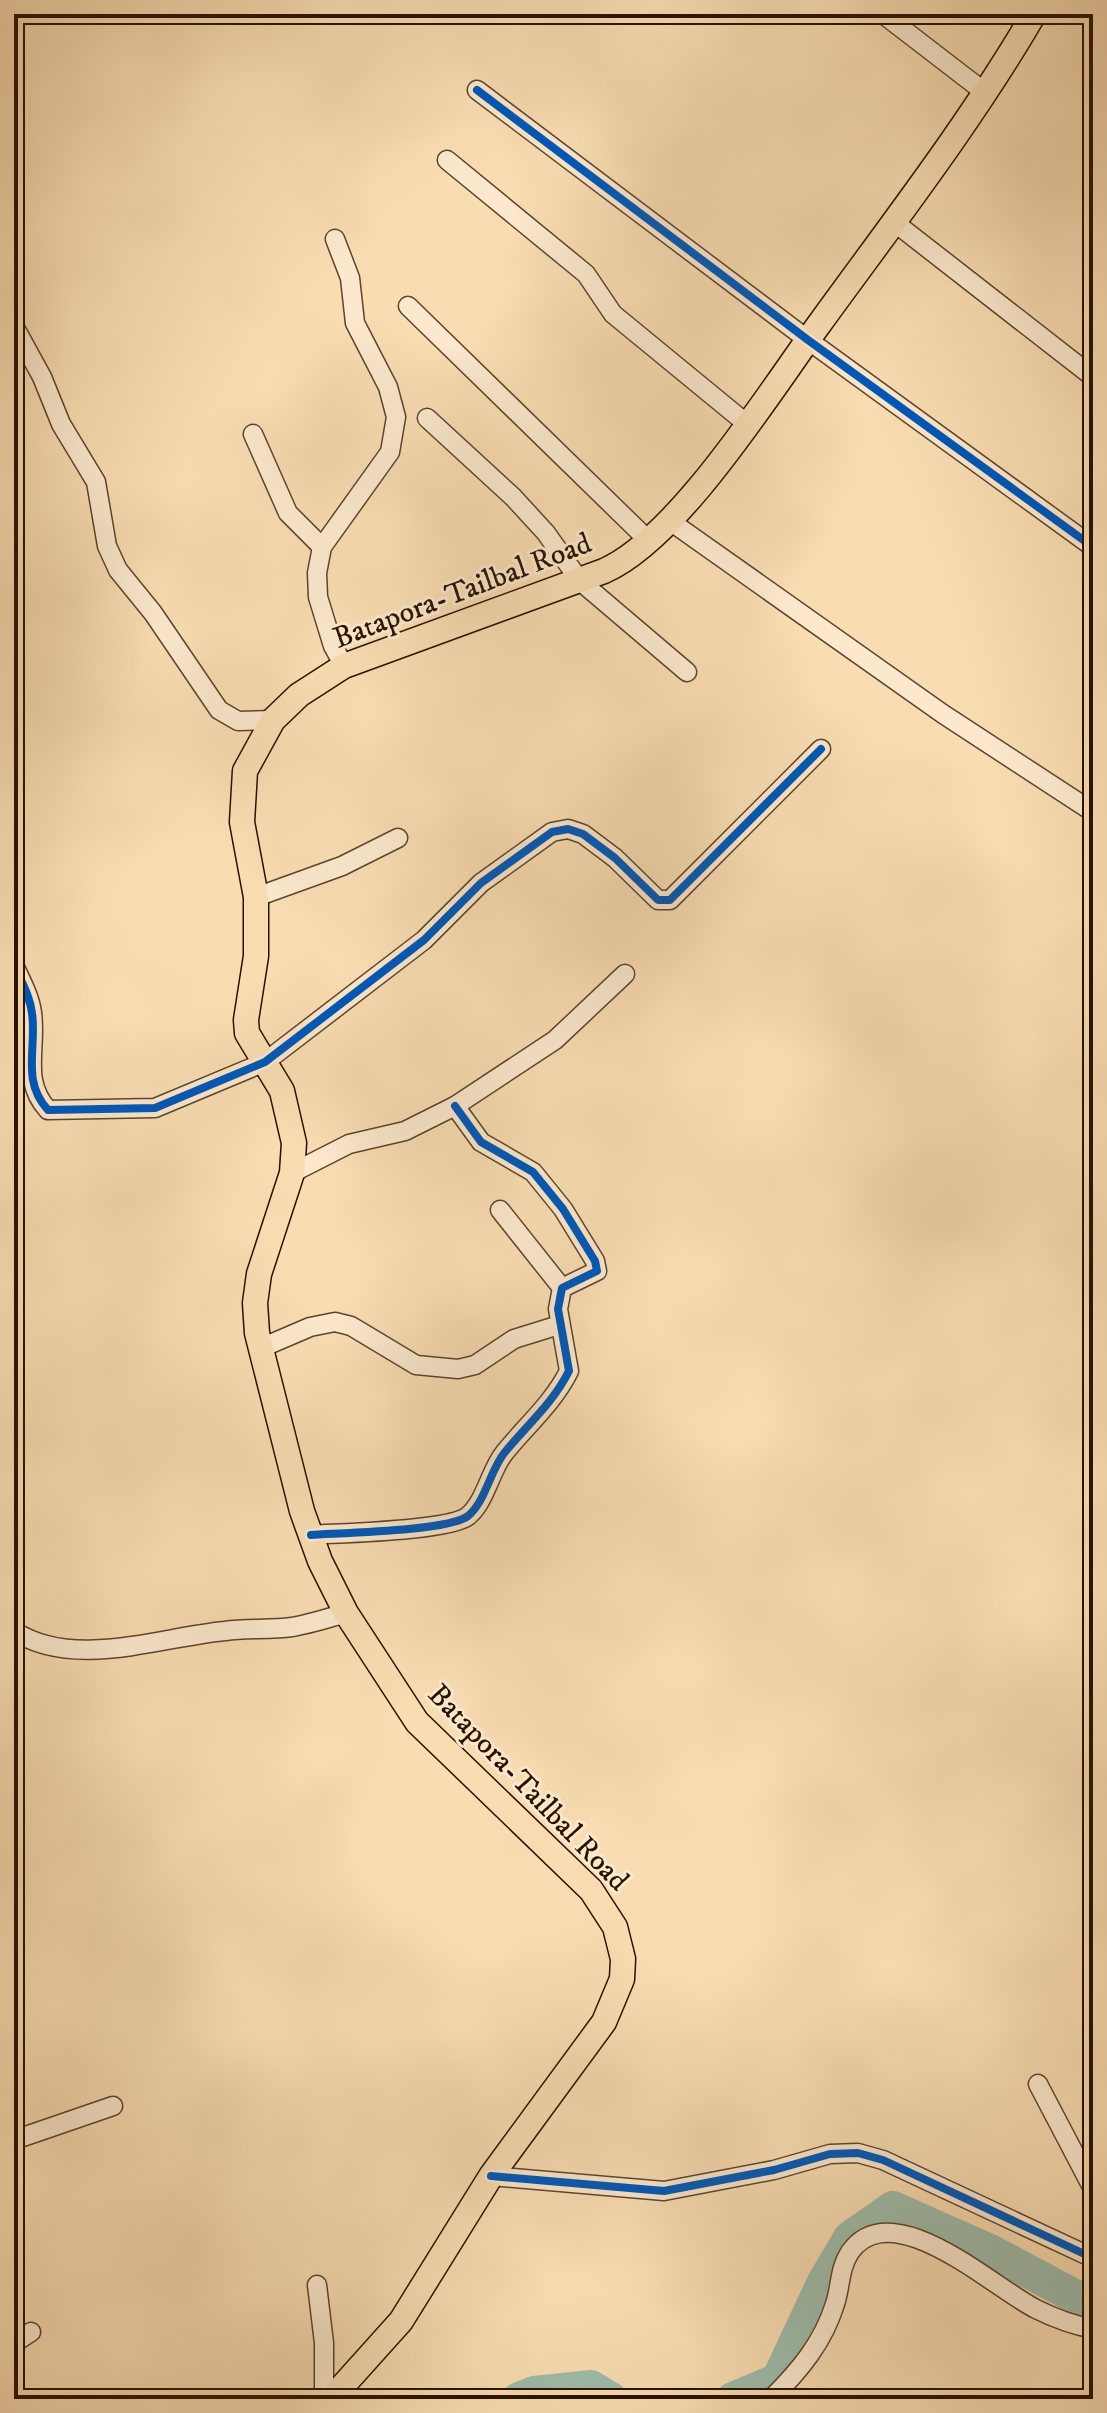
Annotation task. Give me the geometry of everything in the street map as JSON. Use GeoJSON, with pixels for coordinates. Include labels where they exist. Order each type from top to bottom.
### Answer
{"type":"FeatureCollection","features":[{"type":"Feature","properties":{"kind":"main road","name":"Batapora-Tailbal Road"},"geometry":{"type":"LineString","coordinates":[[331,2399],[401,2321],[491,2176],[604,2022],[622,1979],[620,1941],[604,1907],[591,1890],[417,1722],[346,1613],[311,1535],[261,1348],[255,1303],[259,1274],[292,1173],[294,1143],[291,1119],[265,1062],[253,1046],[246,1020],[256,956],[256,897],[242,822],[245,771],[273,720],[299,695],[344,666],[619,565],[670,521],[747,424],[987,94],[1034,14]]}},
{"type":"Feature","properties":{"kind":"street"},"geometry":{"type":"LineString","coordinates":[[883,14],[987,94]]}},
{"type":"Feature","properties":{"kind":"street"},"geometry":{"type":"LineString","coordinates":[[477,90],[808,340],[1093,547]]}},
{"type":"Feature","properties":{"kind":"street"},"geometry":{"type":"LineString","coordinates":[[447,160],[586,274],[613,314],[747,424]]}},
{"type":"Feature","properties":{"kind":"street"},"geometry":{"type":"LineString","coordinates":[[894,222],[1093,377]]}},
{"type":"Feature","properties":{"kind":"street"},"geometry":{"type":"LineString","coordinates":[[335,239],[350,278],[355,323],[388,387],[396,417],[390,452],[322,547],[317,573],[318,597],[333,646],[344,666]]}},
{"type":"Feature","properties":{"kind":"street"},"geometry":{"type":"LineString","coordinates":[[408,306],[649,541]]}},
{"type":"Feature","properties":{"kind":"street"},"geometry":{"type":"LineString","coordinates":[[14,326],[42,377],[61,424],[96,482],[107,546],[118,570],[153,613],[219,710],[238,721],[273,720]]}},
{"type":"Feature","properties":{"kind":"street"},"geometry":{"type":"LineString","coordinates":[[427,418],[513,497],[546,533],[580,581],[687,672]]}},
{"type":"Feature","properties":{"kind":"street"},"geometry":{"type":"LineString","coordinates":[[253,434],[288,513],[322,547]]}},
{"type":"Feature","properties":{"kind":"street"},"geometry":{"type":"LineString","coordinates":[[670,521],[943,714],[1093,812]]}},
{"type":"Feature","properties":{"kind":"street"},"geometry":{"type":"LineString","coordinates":[[14,965],[32,1011],[31,1075],[37,1096],[48,1110],[155,1108],[265,1062],[424,940],[481,883],[536,841],[568,829],[583,834],[664,902],[821,749]]}},
{"type":"Feature","properties":{"kind":"street"},"geometry":{"type":"LineString","coordinates":[[256,897],[342,866],[398,838]]}},
{"type":"Feature","properties":{"kind":"street"},"geometry":{"type":"LineString","coordinates":[[292,1173],[349,1144],[405,1131],[455,1106],[555,1040],[625,974]]}},
{"type":"Feature","properties":{"kind":"street"},"geometry":{"type":"LineString","coordinates":[[455,1106],[481,1142],[533,1172],[563,1209],[595,1261],[597,1271],[562,1288]]}},
{"type":"Feature","properties":{"kind":"street"},"geometry":{"type":"LineString","coordinates":[[311,1535],[440,1524],[466,1517],[474,1509],[499,1459],[546,1408],[569,1371],[559,1325],[562,1288],[500,1210]]}},
{"type":"Feature","properties":{"kind":"street"},"geometry":{"type":"LineString","coordinates":[[261,1348],[310,1327],[335,1322],[351,1326],[416,1365],[458,1369],[475,1365],[514,1339],[559,1325]]}},
{"type":"Feature","properties":{"kind":"street"},"geometry":{"type":"LineString","coordinates":[[14,1631],[43,1644],[68,1649],[111,1647],[225,1630],[293,1626],[346,1613]]}},
{"type":"Feature","properties":{"kind":"street"},"geometry":{"type":"LineString","coordinates":[[1038,2084],[1093,2189]]}},
{"type":"Feature","properties":{"kind":"street"},"geometry":{"type":"LineString","coordinates":[[14,2140],[113,2106]]}},
{"type":"Feature","properties":{"kind":"street"},"geometry":{"type":"LineString","coordinates":[[491,2176],[664,2191],[774,2170],[830,2154],[858,2153],[883,2160],[1093,2258]]}},
{"type":"Feature","properties":{"kind":"street"},"geometry":{"type":"LineString","coordinates":[[771,2399],[821,2342],[837,2301],[844,2262],[862,2238],[880,2231],[902,2233],[931,2243],[1036,2309],[1093,2329]]}},
{"type":"Feature","properties":{"kind":"street"},"geometry":{"type":"LineString","coordinates":[[317,2285],[324,2343],[324,2399]]}},
{"type":"Feature","properties":{"kind":"street"},"geometry":{"type":"LineString","coordinates":[[14,2343],[31,2332]]}},
{"type":"Feature","properties":{"kind":"waterway"},"geometry":{"type":"LineString","coordinates":[[733,2399],[778,2380],[824,2282],[850,2238],[893,2208],[990,2251],[1093,2306]]}},
{"type":"Feature","properties":{"kind":"waterway"},"geometry":{"type":"LineString","coordinates":[[519,2399],[534,2393],[591,2387],[611,2399]]}},
{"type":"Feature","properties":{"kind":"cycle path"},"geometry":{"type":"LineString","coordinates":[[477,90],[808,340],[1093,547]]}},
{"type":"Feature","properties":{"kind":"cycle path"},"geometry":{"type":"LineString","coordinates":[[14,965],[31,1007],[32,1076],[40,1099],[48,1110],[155,1108],[265,1062],[424,940],[481,883],[552,832],[568,829],[583,834],[615,858],[658,900],[670,900],[821,749]]}},
{"type":"Feature","properties":{"kind":"cycle path"},"geometry":{"type":"LineString","coordinates":[[311,1535],[418,1528],[468,1516],[479,1502],[500,1459],[548,1404],[569,1371],[558,1309],[562,1288],[597,1271],[595,1261],[563,1209],[533,1172],[481,1142],[455,1106]]}},
{"type":"Feature","properties":{"kind":"cycle path"},"geometry":{"type":"LineString","coordinates":[[491,2176],[664,2191],[774,2170],[830,2154],[858,2153],[883,2160],[1093,2258]]}}]}
